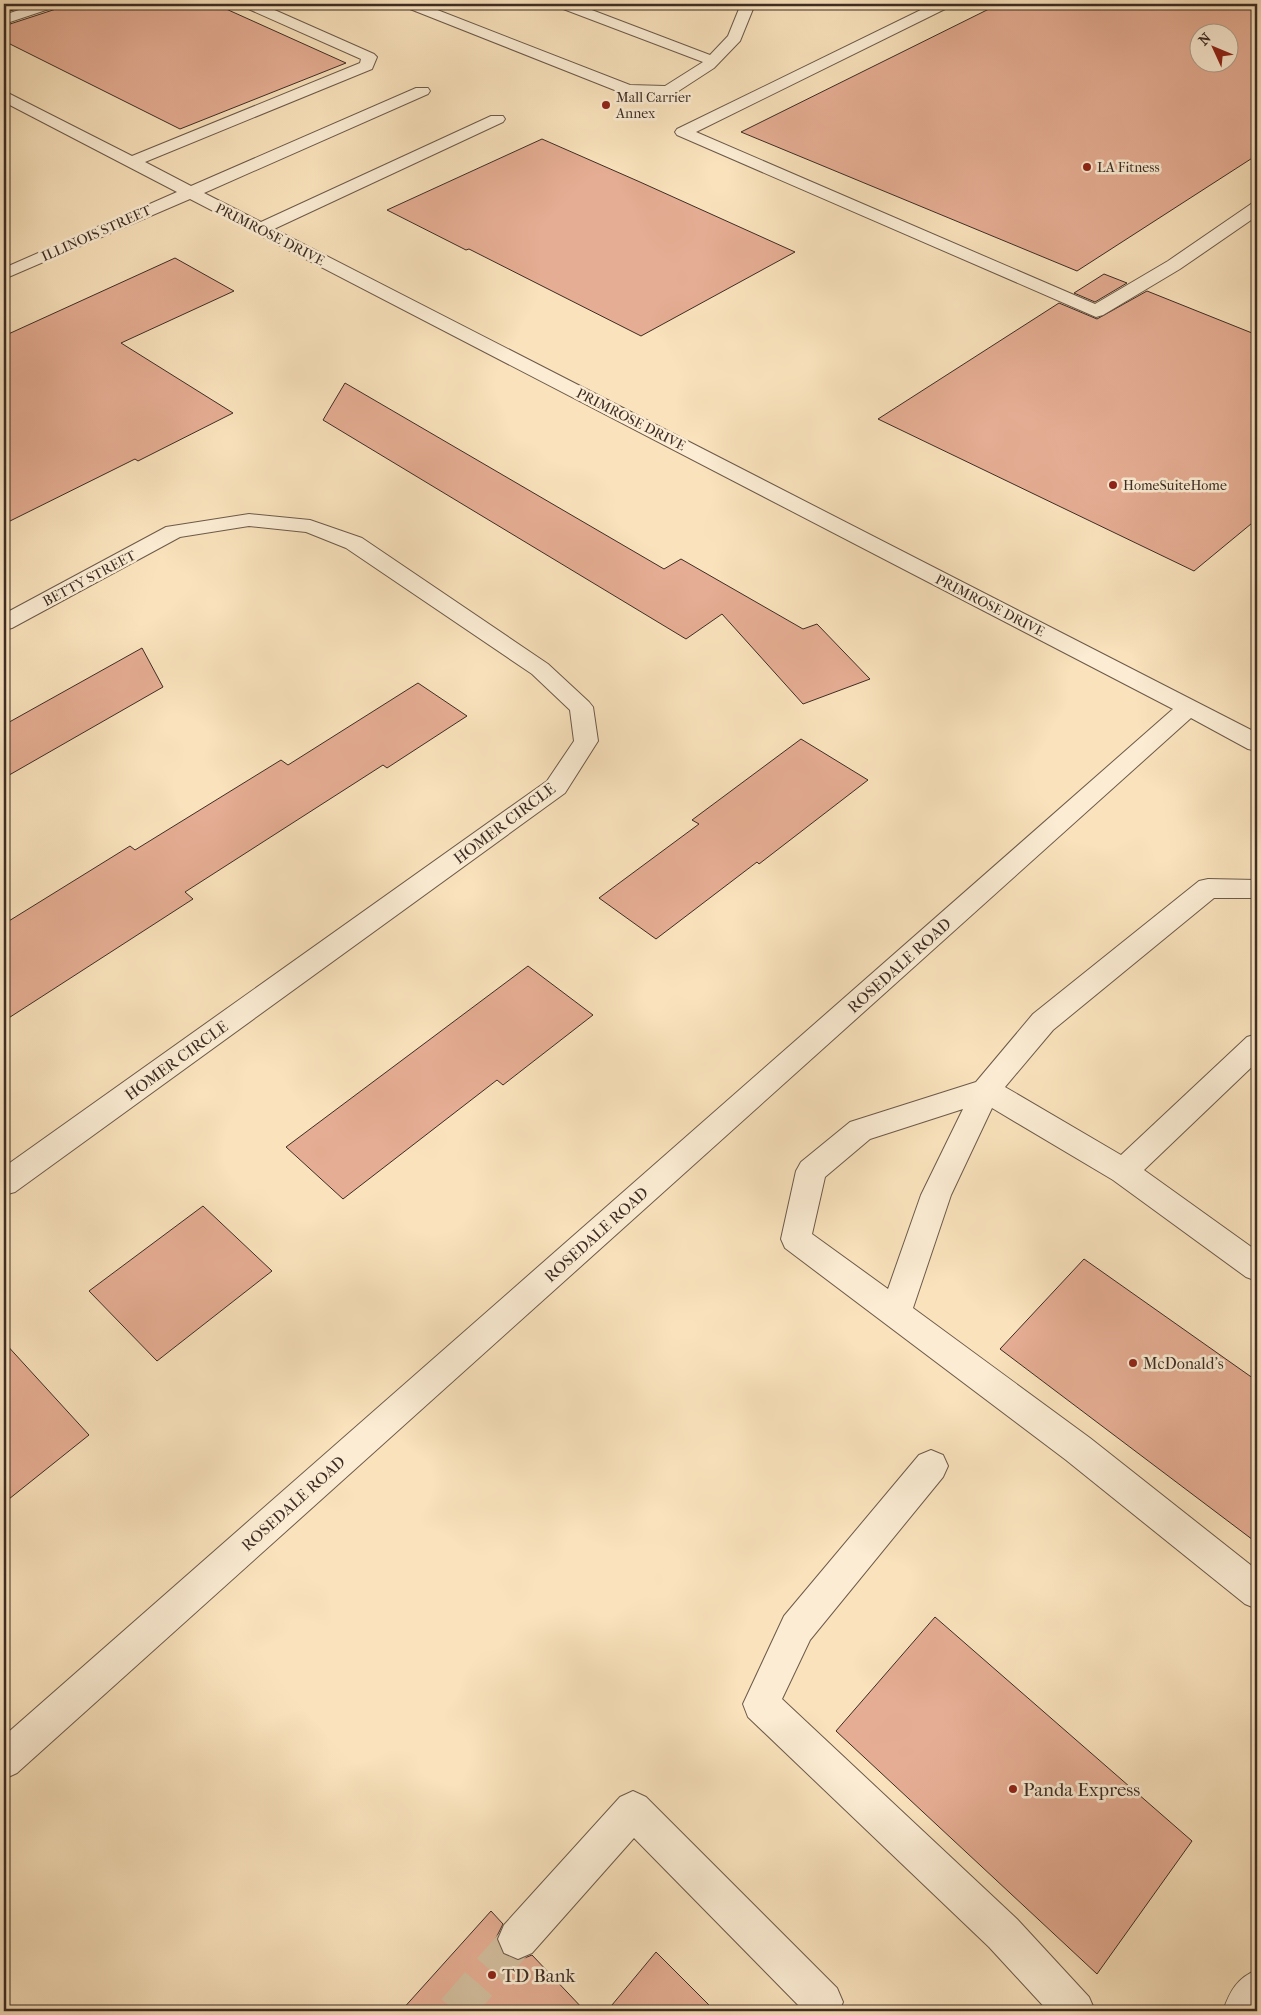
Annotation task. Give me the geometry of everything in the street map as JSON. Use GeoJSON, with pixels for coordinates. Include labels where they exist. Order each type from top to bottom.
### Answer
{"type":"FeatureCollection","features":[{"type":"Feature","properties":{"kind":"street"},"geometry":{"type":"LineString","coordinates":[[4,20],[50,4]]}},
{"type":"Feature","properties":{"kind":"street"},"geometry":{"type":"LineString","coordinates":[[132,162],[367,66],[369,57],[249,4]]}},
{"type":"Feature","properties":{"kind":"street"},"geometry":{"type":"LineString","coordinates":[[410,4],[628,90],[668,91],[713,61],[735,38],[748,4]]}},
{"type":"Feature","properties":{"kind":"street"},"geometry":{"type":"LineString","coordinates":[[563,4],[713,61]]}},
{"type":"Feature","properties":{"kind":"street"},"geometry":{"type":"LineString","coordinates":[[940,6],[683,132],[1096,311],[1174,265],[1257,208]]}},
{"type":"Feature","properties":{"kind":"street","name":"ILLINOIS STREET"},"geometry":{"type":"LineString","coordinates":[[4,274],[422,92]]}},
{"type":"Feature","properties":{"kind":"street","name":"PRIMROSE DRIVE"},"geometry":{"type":"LineString","coordinates":[[4,96],[1257,743]]}},
{"type":"Feature","properties":{"kind":"street"},"geometry":{"type":"LineString","coordinates":[[260,229],[497,120]]}},
{"type":"Feature","properties":{"kind":"street","name":"HOMER CIRCLE"},"geometry":{"type":"LineString","coordinates":[[4,1183],[556,787],[586,741],[581,707],[540,669],[354,543],[310,526],[249,520],[174,532]]}},
{"type":"Feature","properties":{"kind":"street","name":"BETTY STREET"},"geometry":{"type":"LineString","coordinates":[[4,624],[174,532]]}},
{"type":"Feature","properties":{"kind":"street","name":"ROSEDALE ROAD"},"geometry":{"type":"LineString","coordinates":[[4,1760],[1189,707]]}},
{"type":"Feature","properties":{"kind":"street"},"geometry":{"type":"LineString","coordinates":[[896,1313],[936,1195],[986,1090],[1044,1022],[1208,888],[1257,889]]}},
{"type":"Feature","properties":{"kind":"street"},"geometry":{"type":"LineString","coordinates":[[1123,1171],[1257,1045]]}},
{"type":"Feature","properties":{"kind":"street"},"geometry":{"type":"LineString","coordinates":[[1257,1268],[1123,1171],[986,1090],[860,1130],[811,1171],[796,1239],[1078,1449],[1257,1592]]}},
{"type":"Feature","properties":{"kind":"street"},"geometry":{"type":"LineString","coordinates":[[931,1466],[797,1628],[761,1704],[1003,1933],[1075,2011]]}},
{"type":"Feature","properties":{"kind":"street"},"geometry":{"type":"LineString","coordinates":[[518,1939],[633,1810],[823,2002]]}},
{"type":"Feature","properties":{"kind":"street"},"geometry":{"type":"LineString","coordinates":[[1243,2011],[1257,1990]]}},
{"type":"Feature","properties":{"kind":"building"},"geometry":{"type":"Polygon","coordinates":[[[4,4],[32,4],[4,13],[4,4]]]}},
{"type":"Feature","properties":{"kind":"building"},"geometry":{"type":"Polygon","coordinates":[[[59,4],[215,4],[346,63],[180,129],[4,41],[4,26],[56,9],[59,4]]]}},
{"type":"Feature","properties":{"kind":"building"},"geometry":{"type":"Polygon","coordinates":[[[999,4],[1257,4],[1257,155],[1077,271],[741,132],[999,4]]]}},
{"type":"Feature","properties":{"kind":"building"},"geometry":{"type":"Polygon","coordinates":[[[542,139],[795,252],[641,336],[469,249],[466,250],[387,210],[542,139]]]}},
{"type":"Feature","properties":{"kind":"building"},"geometry":{"type":"Polygon","coordinates":[[[175,258],[234,291],[121,343],[233,413],[138,461],[135,459],[4,524],[4,336],[175,258]]]}},
{"type":"Feature","properties":{"kind":"building"},"geometry":{"type":"Polygon","coordinates":[[[1104,274],[1127,283],[1095,302],[1074,293],[1104,274]]]}},
{"type":"Feature","properties":{"kind":"building"},"geometry":{"type":"Polygon","coordinates":[[[1147,291],[1257,335],[1257,519],[1194,571],[878,419],[1059,303],[1097,319],[1147,291]]]}},
{"type":"Feature","properties":{"kind":"building"},"geometry":{"type":"Polygon","coordinates":[[[345,383],[664,569],[681,559],[803,629],[817,624],[870,679],[803,704],[722,614],[686,639],[323,420],[345,383]]]}},
{"type":"Feature","properties":{"kind":"building"},"geometry":{"type":"Polygon","coordinates":[[[142,648],[163,687],[4,778],[4,725],[142,648]]]}},
{"type":"Feature","properties":{"kind":"building"},"geometry":{"type":"Polygon","coordinates":[[[418,683],[467,716],[387,768],[383,765],[185,892],[193,899],[4,1021],[4,924],[130,846],[135,850],[281,760],[288,765],[418,683]]]}},
{"type":"Feature","properties":{"kind":"building"},"geometry":{"type":"Polygon","coordinates":[[[801,739],[868,780],[759,864],[757,862],[656,939],[599,898],[699,824],[692,820],[801,739]]]}},
{"type":"Feature","properties":{"kind":"building"},"geometry":{"type":"Polygon","coordinates":[[[528,966],[593,1015],[503,1085],[497,1080],[343,1199],[286,1147],[528,966]]]}},
{"type":"Feature","properties":{"kind":"building"},"geometry":{"type":"Polygon","coordinates":[[[203,1206],[272,1271],[157,1361],[89,1291],[203,1206]]]}},
{"type":"Feature","properties":{"kind":"building"},"geometry":{"type":"Polygon","coordinates":[[[1084,1259],[1257,1381],[1257,1543],[1000,1349],[1084,1259]]]}},
{"type":"Feature","properties":{"kind":"building"},"geometry":{"type":"Polygon","coordinates":[[[4,1342],[89,1435],[4,1503],[4,1342]]]}},
{"type":"Feature","properties":{"kind":"building"},"geometry":{"type":"Polygon","coordinates":[[[935,1617],[1192,1841],[1097,1974],[836,1731],[935,1617]]]}},
{"type":"Feature","properties":{"kind":"building","name":"TD Bank"},"geometry":{"type":"Polygon","coordinates":[[[491,1911],[503,1924],[496,1938],[502,1954],[517,1961],[532,1955],[585,2011],[401,2011],[491,1911]]]}},
{"type":"Feature","properties":{"kind":"building","name":"TD Bank"},"geometry":{"type":"Polygon","coordinates":[[[656,1952],[715,2011],[607,2011],[656,1952]]]}},
{"type":"Feature","properties":{"kind":"tunnel"},"geometry":{"type":"LineString","coordinates":[[455,2011],[518,1939]]}},
{"type":"Feature","properties":{"kind":"place","name":"Mall Carrier Annex"},"geometry":{"type":"Point","coordinates":[606,105]}},
{"type":"Feature","properties":{"kind":"place","name":"LA Fitness"},"geometry":{"type":"Point","coordinates":[1087,167]}},
{"type":"Feature","properties":{"kind":"place","name":"HomeSuiteHome"},"geometry":{"type":"Point","coordinates":[1113,485]}},
{"type":"Feature","properties":{"kind":"place","name":"McDonald's"},"geometry":{"type":"Point","coordinates":[1133,1363]}},
{"type":"Feature","properties":{"kind":"place","name":"Panda Express"},"geometry":{"type":"Point","coordinates":[1013,1789]}},
{"type":"Feature","properties":{"kind":"place","name":"TD Bank"},"geometry":{"type":"Point","coordinates":[492,1975]}}]}
